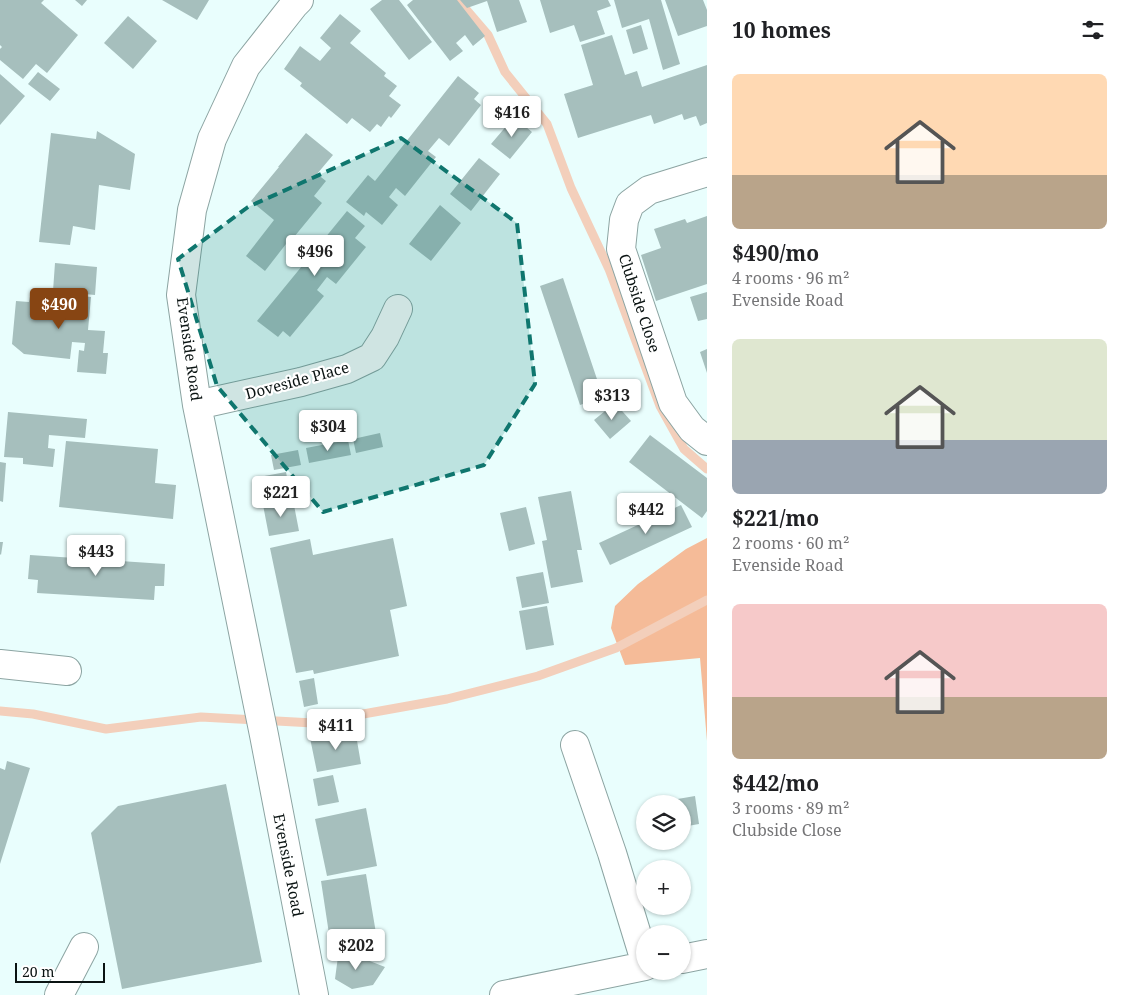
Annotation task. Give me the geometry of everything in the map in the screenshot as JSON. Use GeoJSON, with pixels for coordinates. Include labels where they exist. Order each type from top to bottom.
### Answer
{"type":"FeatureCollection","features":[{"type":"Feature","properties":{"kind":"street","name":"Evenside Road"},"geometry":{"type":"LineString","coordinates":[[299,0],[246,66],[212,139],[192,210],[181,295],[197,405],[264,735],[314,995]]}},
{"type":"Feature","properties":{"kind":"street","name":"Clubside Close"},"geometry":{"type":"LineString","coordinates":[[707,172],[649,190],[630,204],[624,220],[621,250],[673,403],[692,430],[707,441]]}},
{"type":"Feature","properties":{"kind":"street","name":"Doveside Place"},"geometry":{"type":"LineString","coordinates":[[197,405],[301,382],[347,369],[372,357],[385,337],[398,309]]}},
{"type":"Feature","properties":{"kind":"street"},"geometry":{"type":"LineString","coordinates":[[0,664],[67,670]]}},
{"type":"Feature","properties":{"kind":"street"},"geometry":{"type":"LineString","coordinates":[[574,745],[612,852],[636,931]]}},
{"type":"Feature","properties":{"kind":"street"},"geometry":{"type":"LineString","coordinates":[[58,995],[84,948]]}},
{"type":"Feature","properties":{"kind":"street"},"geometry":{"type":"LineString","coordinates":[[691,957],[707,954]]}},
{"type":"Feature","properties":{"kind":"street"},"geometry":{"type":"LineString","coordinates":[[504,995],[636,968]]}},
{"type":"Feature","properties":{"kind":"highlighted area"},"geometry":{"type":"Polygon","coordinates":[[[401,138],[517,223],[535,384],[484,465],[323,512],[217,386],[178,259],[248,207],[401,138]]]}},
{"type":"Feature","properties":{"kind":"shaded area"},"geometry":{"type":"Polygon","coordinates":[[[707,538],[707,741],[700,658],[625,665],[611,628],[615,606],[638,584],[686,549],[707,538]]]}},
{"type":"Feature","properties":{"kind":"building"},"geometry":{"type":"Polygon","coordinates":[[[0,0],[44,0],[41,3],[78,35],[47,73],[36,64],[23,79],[0,60],[0,49],[2,47],[0,45],[0,0]]]}},
{"type":"Feature","properties":{"kind":"building"},"geometry":{"type":"Polygon","coordinates":[[[75,0],[87,0],[82,6],[75,0]]]}},
{"type":"Feature","properties":{"kind":"building"},"geometry":{"type":"Polygon","coordinates":[[[162,0],[209,0],[197,20],[162,0]]]}},
{"type":"Feature","properties":{"kind":"building"},"geometry":{"type":"Polygon","coordinates":[[[382,0],[399,0],[432,42],[409,60],[370,9],[382,0]]]}},
{"type":"Feature","properties":{"kind":"building"},"geometry":{"type":"Polygon","coordinates":[[[413,0],[457,0],[485,36],[473,46],[465,35],[456,43],[463,51],[450,61],[407,5],[413,0]]]}},
{"type":"Feature","properties":{"kind":"building"},"geometry":{"type":"Polygon","coordinates":[[[460,0],[519,0],[527,22],[497,32],[487,1],[467,8],[460,0]]]}},
{"type":"Feature","properties":{"kind":"building"},"geometry":{"type":"Polygon","coordinates":[[[540,0],[608,0],[611,6],[597,11],[605,34],[580,42],[574,25],[550,33],[540,0]]]}},
{"type":"Feature","properties":{"kind":"building"},"geometry":{"type":"Polygon","coordinates":[[[614,0],[661,0],[680,64],[663,70],[649,19],[622,28],[614,0]]]}},
{"type":"Feature","properties":{"kind":"building"},"geometry":{"type":"Polygon","coordinates":[[[665,0],[703,0],[707,10],[707,26],[678,36],[665,0]]]}},
{"type":"Feature","properties":{"kind":"building"},"geometry":{"type":"Polygon","coordinates":[[[340,14],[361,31],[350,43],[386,73],[384,76],[397,86],[389,96],[401,105],[381,127],[377,124],[370,132],[352,118],[347,124],[300,86],[302,83],[284,69],[300,46],[320,61],[331,48],[320,38],[340,14]]]}},
{"type":"Feature","properties":{"kind":"building"},"geometry":{"type":"Polygon","coordinates":[[[128,16],[157,41],[133,69],[104,43],[128,16]]]}},
{"type":"Feature","properties":{"kind":"building"},"geometry":{"type":"Polygon","coordinates":[[[641,25],[648,49],[633,54],[626,30],[641,25]]]}},
{"type":"Feature","properties":{"kind":"building"},"geometry":{"type":"Polygon","coordinates":[[[612,35],[625,75],[637,71],[642,87],[707,65],[707,123],[700,126],[696,116],[684,120],[682,114],[654,124],[651,115],[578,138],[564,94],[593,85],[581,45],[612,35]]]}},
{"type":"Feature","properties":{"kind":"building"},"geometry":{"type":"Polygon","coordinates":[[[38,72],[60,89],[50,101],[28,84],[38,72]]]}},
{"type":"Feature","properties":{"kind":"building"},"geometry":{"type":"Polygon","coordinates":[[[0,74],[25,96],[0,125],[0,74]]]}},
{"type":"Feature","properties":{"kind":"building"},"geometry":{"type":"Polygon","coordinates":[[[458,76],[479,93],[474,99],[481,105],[449,146],[439,138],[428,151],[436,157],[405,196],[396,188],[389,197],[398,205],[382,225],[366,212],[364,216],[346,202],[368,175],[375,181],[458,76]]]}},
{"type":"Feature","properties":{"kind":"building"},"geometry":{"type":"Polygon","coordinates":[[[514,117],[532,132],[510,159],[491,144],[514,117]]]}},
{"type":"Feature","properties":{"kind":"building"},"geometry":{"type":"Polygon","coordinates":[[[97,131],[135,154],[130,190],[99,185],[95,230],[73,226],[70,245],[39,242],[51,133],[96,139],[97,131]]]}},
{"type":"Feature","properties":{"kind":"building"},"geometry":{"type":"Polygon","coordinates":[[[306,133],[333,155],[317,174],[326,181],[314,196],[322,203],[294,237],[293,235],[265,271],[246,256],[274,220],[251,201],[306,133]]]}},
{"type":"Feature","properties":{"kind":"building"},"geometry":{"type":"Polygon","coordinates":[[[479,158],[500,174],[471,211],[450,194],[479,158]]]}},
{"type":"Feature","properties":{"kind":"building"},"geometry":{"type":"Polygon","coordinates":[[[440,205],[461,223],[431,261],[409,244],[440,205]]]}},
{"type":"Feature","properties":{"kind":"building"},"geometry":{"type":"Polygon","coordinates":[[[347,211],[365,226],[355,238],[366,247],[336,284],[327,277],[317,290],[324,296],[290,337],[283,331],[278,337],[257,321],[347,211]]]}},
{"type":"Feature","properties":{"kind":"building"},"geometry":{"type":"Polygon","coordinates":[[[707,216],[707,284],[656,301],[641,255],[661,248],[654,229],[685,219],[687,223],[707,216]]]}},
{"type":"Feature","properties":{"kind":"building"},"geometry":{"type":"Polygon","coordinates":[[[55,263],[97,267],[95,295],[53,291],[55,263]]]}},
{"type":"Feature","properties":{"kind":"building"},"geometry":{"type":"Polygon","coordinates":[[[563,278],[603,397],[580,405],[540,286],[563,278]]]}},
{"type":"Feature","properties":{"kind":"building"},"geometry":{"type":"Polygon","coordinates":[[[31,291],[91,297],[88,330],[105,331],[103,353],[108,353],[106,374],[77,372],[79,350],[84,351],[85,343],[72,342],[70,359],[24,354],[12,344],[16,301],[29,302],[31,291]]]}},
{"type":"Feature","properties":{"kind":"building"},"geometry":{"type":"Polygon","coordinates":[[[707,292],[707,319],[698,321],[690,297],[707,292]]]}},
{"type":"Feature","properties":{"kind":"building"},"geometry":{"type":"Polygon","coordinates":[[[707,349],[707,373],[700,352],[707,349]]]}},
{"type":"Feature","properties":{"kind":"building"},"geometry":{"type":"Polygon","coordinates":[[[615,403],[631,421],[610,439],[594,420],[615,403]]]}},
{"type":"Feature","properties":{"kind":"building"},"geometry":{"type":"Polygon","coordinates":[[[8,412],[87,419],[85,438],[49,435],[48,448],[55,449],[53,467],[23,464],[23,458],[4,457],[8,412]]]}},
{"type":"Feature","properties":{"kind":"building"},"geometry":{"type":"Polygon","coordinates":[[[380,433],[383,447],[356,453],[353,439],[380,433]]]}},
{"type":"Feature","properties":{"kind":"building"},"geometry":{"type":"Polygon","coordinates":[[[650,435],[707,478],[707,511],[702,518],[629,462],[650,435]]]}},
{"type":"Feature","properties":{"kind":"building"},"geometry":{"type":"Polygon","coordinates":[[[348,440],[351,455],[309,463],[306,448],[348,440]]]}},
{"type":"Feature","properties":{"kind":"building"},"geometry":{"type":"Polygon","coordinates":[[[66,441],[158,449],[155,483],[176,485],[173,519],[59,507],[66,441]]]}},
{"type":"Feature","properties":{"kind":"building"},"geometry":{"type":"Polygon","coordinates":[[[298,450],[301,465],[274,470],[271,455],[298,450]]]}},
{"type":"Feature","properties":{"kind":"building"},"geometry":{"type":"Polygon","coordinates":[[[0,462],[6,463],[3,502],[0,501],[0,462]]]}},
{"type":"Feature","properties":{"kind":"building"},"geometry":{"type":"Polygon","coordinates":[[[286,472],[291,498],[264,502],[259,477],[286,472]]]}},
{"type":"Feature","properties":{"kind":"building"},"geometry":{"type":"Polygon","coordinates":[[[571,491],[582,550],[577,550],[583,582],[551,588],[542,541],[547,540],[538,497],[571,491]]]}},
{"type":"Feature","properties":{"kind":"building"},"geometry":{"type":"Polygon","coordinates":[[[293,500],[299,531],[269,536],[263,505],[293,500]]]}},
{"type":"Feature","properties":{"kind":"building"},"geometry":{"type":"Polygon","coordinates":[[[681,505],[692,527],[610,565],[599,543],[681,505]]]}},
{"type":"Feature","properties":{"kind":"building"},"geometry":{"type":"Polygon","coordinates":[[[526,507],[535,544],[509,551],[500,513],[526,507]]]}},
{"type":"Feature","properties":{"kind":"building"},"geometry":{"type":"Polygon","coordinates":[[[393,538],[407,606],[390,610],[399,656],[314,674],[313,670],[296,673],[270,548],[310,539],[313,555],[393,538]]]}},
{"type":"Feature","properties":{"kind":"building"},"geometry":{"type":"Polygon","coordinates":[[[0,542],[3,542],[1,555],[0,554],[0,542]]]}},
{"type":"Feature","properties":{"kind":"building"},"geometry":{"type":"Polygon","coordinates":[[[30,555],[165,564],[164,586],[155,586],[154,600],[37,593],[38,580],[28,579],[30,555]]]}},
{"type":"Feature","properties":{"kind":"building"},"geometry":{"type":"Polygon","coordinates":[[[543,572],[549,603],[522,608],[516,577],[543,572]]]}},
{"type":"Feature","properties":{"kind":"building"},"geometry":{"type":"Polygon","coordinates":[[[547,606],[554,645],[526,650],[519,611],[547,606]]]}},
{"type":"Feature","properties":{"kind":"building"},"geometry":{"type":"Polygon","coordinates":[[[314,678],[318,704],[304,707],[299,681],[314,678]]]}},
{"type":"Feature","properties":{"kind":"building"},"geometry":{"type":"Polygon","coordinates":[[[355,729],[361,764],[317,772],[310,738],[355,729]]]}},
{"type":"Feature","properties":{"kind":"building"},"geometry":{"type":"Polygon","coordinates":[[[7,761],[30,768],[0,864],[0,768],[5,770],[7,761]]]}},
{"type":"Feature","properties":{"kind":"building"},"geometry":{"type":"Polygon","coordinates":[[[333,775],[339,802],[318,806],[313,779],[333,775]]]}},
{"type":"Feature","properties":{"kind":"building"},"geometry":{"type":"Polygon","coordinates":[[[226,784],[262,962],[122,989],[91,833],[118,806],[226,784]]]}},
{"type":"Feature","properties":{"kind":"building"},"geometry":{"type":"Polygon","coordinates":[[[695,796],[699,824],[691,825],[691,797],[695,796]]]}},
{"type":"Feature","properties":{"kind":"building"},"geometry":{"type":"Polygon","coordinates":[[[366,808],[377,866],[327,876],[315,819],[366,808]]]}},
{"type":"Feature","properties":{"kind":"building"},"geometry":{"type":"Polygon","coordinates":[[[366,874],[377,939],[331,947],[321,881],[366,874]]]}},
{"type":"Feature","properties":{"kind":"building"},"geometry":{"type":"Polygon","coordinates":[[[339,949],[385,967],[373,985],[352,989],[335,979],[339,949]]]}},
{"type":"Feature","properties":{"kind":"waterway"},"geometry":{"type":"LineString","coordinates":[[458,0],[488,35],[505,72],[547,124],[571,188],[609,269],[660,406],[684,449],[707,469]]}},
{"type":"Feature","properties":{"kind":"waterway"},"geometry":{"type":"LineString","coordinates":[[0,711],[33,714],[106,729],[201,717],[313,723],[447,699],[538,676],[616,648],[707,600]]}}]}
